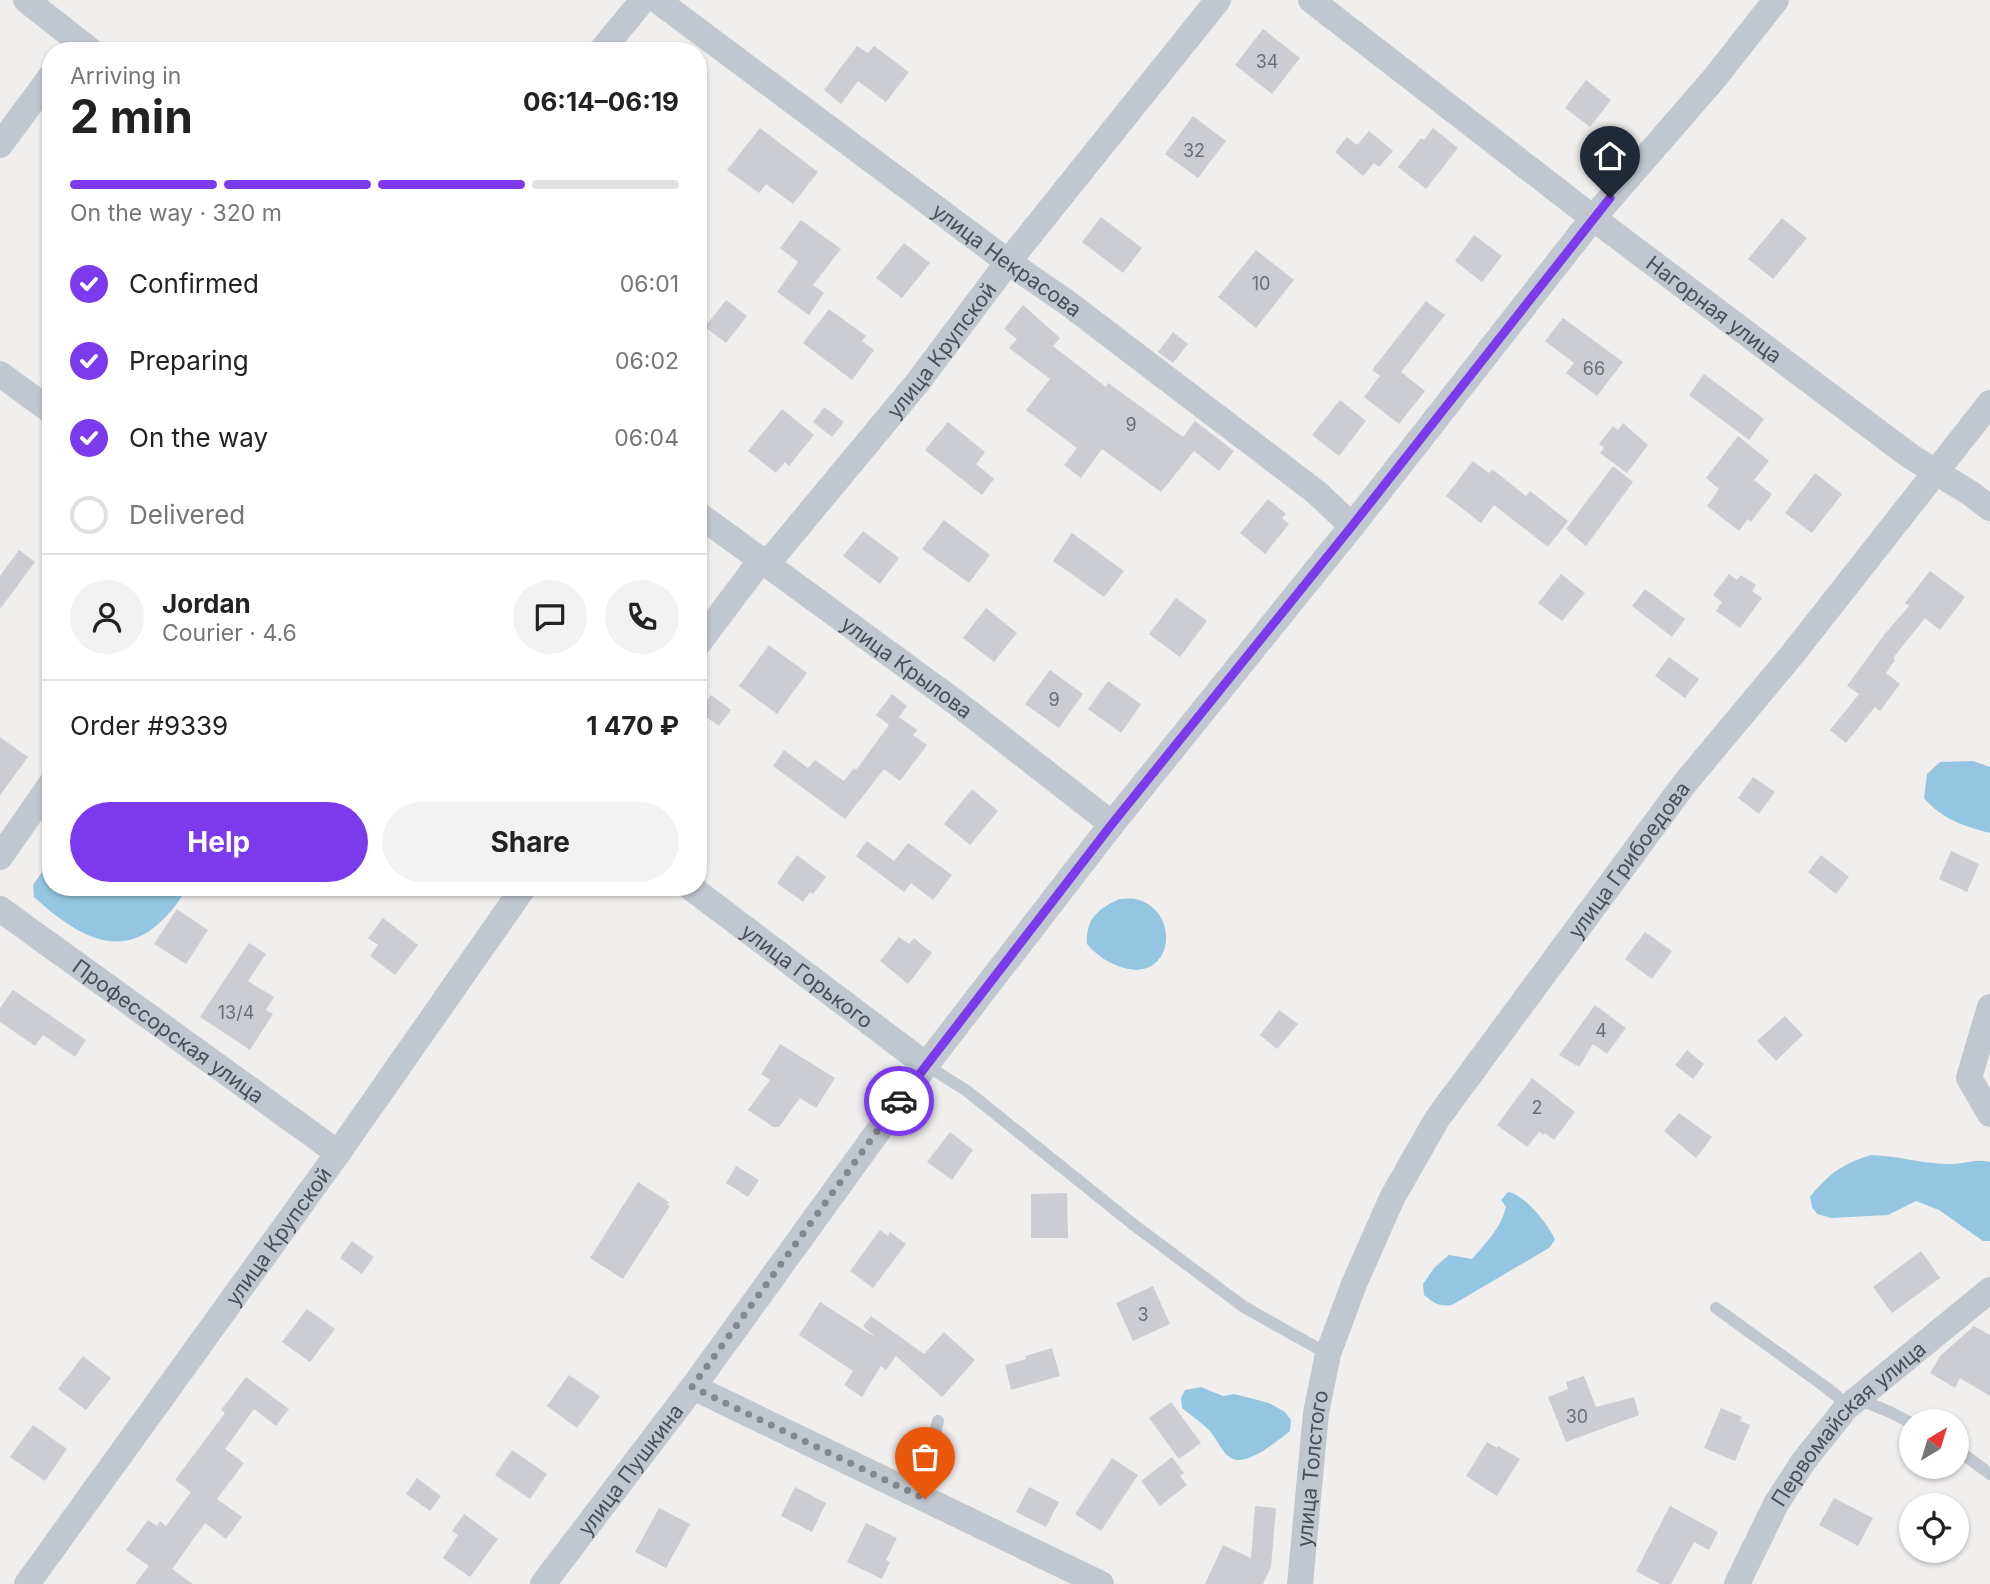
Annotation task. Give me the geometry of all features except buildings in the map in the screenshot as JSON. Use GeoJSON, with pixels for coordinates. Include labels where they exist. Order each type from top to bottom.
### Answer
{"type":"FeatureCollection","features":[{"type":"Feature","properties":{"kind":"street"},"geometry":{"type":"LineString","coordinates":[[26,0],[73,42]]}},
{"type":"Feature","properties":{"kind":"street"},"geometry":{"type":"LineString","coordinates":[[608,42],[643,0]]}},
{"type":"Feature","properties":{"kind":"street","name":"улица Некрасова"},"geometry":{"type":"LineString","coordinates":[[657,0],[1008,262],[1065,301],[1316,492],[1352,526]]}},
{"type":"Feature","properties":{"kind":"street","name":"улица Крупской"},"geometry":{"type":"LineString","coordinates":[[707,633],[918,382],[1008,262],[1218,0]]}},
{"type":"Feature","properties":{"kind":"street","name":"Нагорная улица"},"geometry":{"type":"LineString","coordinates":[[1311,0],[1593,218],[1910,456],[1990,508]]}},
{"type":"Feature","properties":{"kind":"street","name":"улица Пушкина"},"geometry":{"type":"LineString","coordinates":[[542,1584],[692,1387],[926,1065],[1112,824],[1352,526],[1593,218],[1713,80],[1776,0]]}},
{"type":"Feature","properties":{"kind":"street"},"geometry":{"type":"LineString","coordinates":[[0,145],[42,88]]}},
{"type":"Feature","properties":{"kind":"street"},"geometry":{"type":"LineString","coordinates":[[0,374],[42,404]]}},
{"type":"Feature","properties":{"kind":"street","name":"улица Грибоедова"},"geometry":{"type":"LineString","coordinates":[[1328,1354],[1354,1284],[1392,1198],[1437,1119],[1685,783],[1791,656],[1990,403]]}},
{"type":"Feature","properties":{"kind":"street","name":"улица Крылова"},"geometry":{"type":"LineString","coordinates":[[707,521],[958,704],[1112,824]]}},
{"type":"Feature","properties":{"kind":"street"},"geometry":{"type":"LineString","coordinates":[[0,857],[42,797]]}},
{"type":"Feature","properties":{"kind":"street","name":"улица Крупской"},"geometry":{"type":"LineString","coordinates":[[27,1584],[338,1153],[518,896]]}},
{"type":"Feature","properties":{"kind":"street","name":"улица Горького"},"geometry":{"type":"LineString","coordinates":[[702,896],[926,1065]]}},
{"type":"Feature","properties":{"kind":"street","name":"Профессорская улица"},"geometry":{"type":"LineString","coordinates":[[0,909],[338,1153]]}},
{"type":"Feature","properties":{"kind":"street"},"geometry":{"type":"LineString","coordinates":[[1990,1007],[1969,1079],[1990,1114]]}},
{"type":"Feature","properties":{"kind":"street","name":"Первомайская улица"},"geometry":{"type":"LineString","coordinates":[[1737,1584],[1776,1504],[1803,1462],[1852,1404],[1990,1290]]}},
{"type":"Feature","properties":{"kind":"street","name":"улица Толстого"},"geometry":{"type":"LineString","coordinates":[[1300,1584],[1316,1413],[1328,1354]]}},
{"type":"Feature","properties":{"kind":"street"},"geometry":{"type":"LineString","coordinates":[[692,1387],[1101,1584]]}},
{"type":"Feature","properties":{"kind":"lane"},"geometry":{"type":"LineString","coordinates":[[926,1065],[967,1091],[1134,1225],[1244,1307],[1328,1354]]}},
{"type":"Feature","properties":{"kind":"lane"},"geometry":{"type":"LineString","coordinates":[[1716,1308],[1837,1396],[1852,1404],[1890,1412],[1899,1417]]}},
{"type":"Feature","properties":{"kind":"lane"},"geometry":{"type":"LineString","coordinates":[[925,1499],[927,1468],[938,1421]]}},
{"type":"Feature","properties":{"kind":"lane"},"geometry":{"type":"LineString","coordinates":[[1969,1459],[1990,1474]]}},
{"type":"Feature","properties":{"kind":"water"},"geometry":{"type":"Polygon","coordinates":[[[1973,761],[1990,767],[1990,833],[1954,821],[1924,798],[1927,774],[1940,762],[1973,761]]]}},
{"type":"Feature","properties":{"kind":"water"},"geometry":{"type":"Polygon","coordinates":[[[42,872],[42,896],[182,896],[153,929],[134,939],[116,942],[97,938],[56,916],[34,897],[33,885],[42,872]]]}},
{"type":"Feature","properties":{"kind":"water"},"geometry":{"type":"Polygon","coordinates":[[[1119,899],[1136,899],[1151,906],[1161,917],[1166,931],[1166,945],[1161,957],[1151,966],[1137,970],[1118,966],[1101,957],[1087,944],[1088,928],[1094,916],[1119,899]]]}},
{"type":"Feature","properties":{"kind":"water"},"geometry":{"type":"Polygon","coordinates":[[[1871,1155],[1941,1164],[1990,1162],[1990,1241],[1983,1241],[1939,1210],[1916,1201],[1888,1215],[1831,1218],[1817,1214],[1810,1197],[1816,1189],[1844,1166],[1871,1155]]]}},
{"type":"Feature","properties":{"kind":"water"},"geometry":{"type":"Polygon","coordinates":[[[1508,1192],[1521,1198],[1547,1226],[1555,1240],[1549,1248],[1452,1305],[1440,1305],[1424,1295],[1423,1284],[1434,1268],[1449,1255],[1472,1259],[1492,1235],[1501,1222],[1506,1207],[1501,1200],[1508,1192]]]}},
{"type":"Feature","properties":{"kind":"water"},"geometry":{"type":"Polygon","coordinates":[[[1201,1387],[1223,1396],[1234,1394],[1269,1403],[1285,1412],[1291,1420],[1290,1431],[1251,1457],[1234,1460],[1225,1453],[1208,1429],[1182,1408],[1181,1398],[1185,1390],[1201,1387]]]}},
{"type":"Feature","properties":{"kind":"way so far"},"geometry":{"type":"LineString","coordinates":[[899,1101],[692,1387],[925,1499]]}},
{"type":"Feature","properties":{"kind":"route"},"geometry":{"type":"LineString","coordinates":[[899,1101],[1112,824],[1352,526],[1610,198]]}}]}
